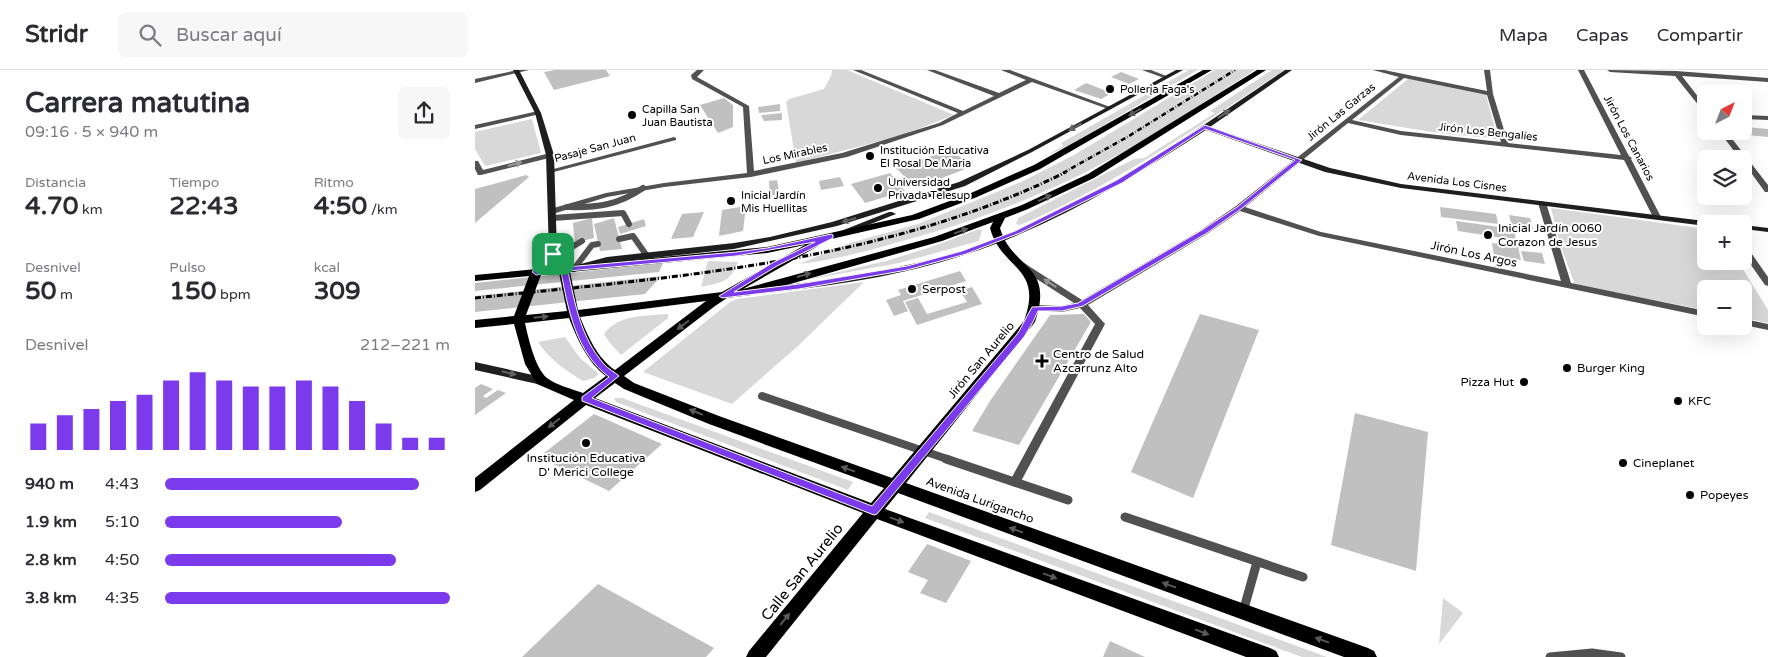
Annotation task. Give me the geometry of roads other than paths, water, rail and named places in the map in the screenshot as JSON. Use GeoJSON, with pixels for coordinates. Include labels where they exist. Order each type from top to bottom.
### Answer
{"type":"FeatureCollection","features":[{"type":"Feature","properties":{"kind":"main road"},"geometry":{"type":"LineString","coordinates":[[475,486],[585,399],[722,296],[775,265],[831,236],[925,201],[1030,151],[1180,70]]}},
{"type":"Feature","properties":{"kind":"main road"},"geometry":{"type":"LineString","coordinates":[[475,278],[767,250],[922,215],[1007,181],[1079,145],[1207,70]]}},
{"type":"Feature","properties":{"kind":"main road"},"geometry":{"type":"LineString","coordinates":[[747,292],[912,247],[1025,207],[1097,173],[1262,70]]}},
{"type":"Feature","properties":{"kind":"main road"},"geometry":{"type":"LineString","coordinates":[[475,324],[573,314],[843,280],[907,268],[964,252],[999,239],[1096,194],[1142,169],[1289,70]]}},
{"type":"Feature","properties":{"kind":"main road"},"geometry":{"type":"LineString","coordinates":[[517,71],[538,113],[550,155],[555,255],[569,269]]}},
{"type":"Feature","properties":{"kind":"main road","name":"Avenida Los Cisnes"},"geometry":{"type":"LineString","coordinates":[[1205,127],[1328,170],[1401,186],[1697,222]]}},
{"type":"Feature","properties":{"kind":"main road"},"geometry":{"type":"LineString","coordinates":[[569,269],[607,260],[733,246],[786,236],[834,224],[962,184]]}},
{"type":"Feature","properties":{"kind":"main road"},"geometry":{"type":"LineString","coordinates":[[999,217],[995,228],[999,239]]}},
{"type":"Feature","properties":{"kind":"main road"},"geometry":{"type":"LineString","coordinates":[[1752,228],[1768,230]]}},
{"type":"Feature","properties":{"kind":"main road","name":"Jirón San Aurelio"},"geometry":{"type":"LineString","coordinates":[[894,485],[1021,335],[1035,308],[1037,293],[1032,279],[999,239]]}},
{"type":"Feature","properties":{"kind":"main road"},"geometry":{"type":"LineString","coordinates":[[542,381],[527,354],[519,319],[536,272],[545,258],[555,255]]}},
{"type":"Feature","properties":{"kind":"main road","name":"Avenida Lurigancho"},"geometry":{"type":"LineString","coordinates":[[569,269],[573,314],[589,350],[601,367],[629,386],[714,420],[1368,657]]}},
{"type":"Feature","properties":{"kind":"main road"},"geometry":{"type":"LineString","coordinates":[[475,366],[542,381],[874,511],[1270,657]]}},
{"type":"Feature","properties":{"kind":"main road","name":"Calle San Aurelio"},"geometry":{"type":"LineString","coordinates":[[755,657],[894,485]]}},
{"type":"Feature","properties":{"kind":"street"},"geometry":{"type":"LineString","coordinates":[[475,81],[526,70]]}},
{"type":"Feature","properties":{"kind":"street"},"geometry":{"type":"LineString","coordinates":[[701,70],[693,75],[694,78],[746,106],[751,174]]}},
{"type":"Feature","properties":{"kind":"street"},"geometry":{"type":"LineString","coordinates":[[856,70],[963,113]]}},
{"type":"Feature","properties":{"kind":"street"},"geometry":{"type":"LineString","coordinates":[[931,70],[998,96]]}},
{"type":"Feature","properties":{"kind":"street"},"geometry":{"type":"LineString","coordinates":[[1004,70],[1110,108]]}},
{"type":"Feature","properties":{"kind":"street"},"geometry":{"type":"LineString","coordinates":[[1145,70],[1166,77]]}},
{"type":"Feature","properties":{"kind":"street"},"geometry":{"type":"LineString","coordinates":[[1376,70],[1490,94]]}},
{"type":"Feature","properties":{"kind":"street"},"geometry":{"type":"LineString","coordinates":[[1487,70],[1490,94],[1505,144]]}},
{"type":"Feature","properties":{"kind":"street","name":"Jirón Los Canarios"},"geometry":{"type":"LineString","coordinates":[[1581,70],[1657,217]]}},
{"type":"Feature","properties":{"kind":"street"},"geometry":{"type":"LineString","coordinates":[[1611,70],[1768,80]]}},
{"type":"Feature","properties":{"kind":"street"},"geometry":{"type":"LineString","coordinates":[[1675,73],[1697,100]]}},
{"type":"Feature","properties":{"kind":"street","name":"Jirón Las Garzas"},"geometry":{"type":"LineString","coordinates":[[1035,308],[1062,309],[1080,305],[1204,232],[1239,208],[1403,76]]}},
{"type":"Feature","properties":{"kind":"street","name":"Los Mirables"},"geometry":{"type":"LineString","coordinates":[[553,214],[567,207],[606,195],[643,188],[751,174],[811,163],[873,147],[927,129],[1031,80]]}},
{"type":"Feature","properties":{"kind":"street"},"geometry":{"type":"LineString","coordinates":[[475,127],[538,113]]}},
{"type":"Feature","properties":{"kind":"street"},"geometry":{"type":"LineString","coordinates":[[1753,117],[1768,118]]}},
{"type":"Feature","properties":{"kind":"street","name":"Jirón Los Bengalíes"},"geometry":{"type":"LineString","coordinates":[[1347,121],[1384,130],[1627,158]]}},
{"type":"Feature","properties":{"kind":"street","name":"Pasaje San Juan"},"geometry":{"type":"LineString","coordinates":[[551,171],[674,139]]}},
{"type":"Feature","properties":{"kind":"street"},"geometry":{"type":"LineString","coordinates":[[1729,140],[1737,150]]}},
{"type":"Feature","properties":{"kind":"street"},"geometry":{"type":"LineString","coordinates":[[475,163],[481,174],[550,155]]}},
{"type":"Feature","properties":{"kind":"street"},"geometry":{"type":"LineString","coordinates":[[1752,169],[1768,190]]}},
{"type":"Feature","properties":{"kind":"street"},"geometry":{"type":"LineString","coordinates":[[1542,203],[1567,286]]}},
{"type":"Feature","properties":{"kind":"street","name":"Jirón Los Argos"},"geometry":{"type":"LineString","coordinates":[[1239,208],[1319,234],[1697,312]]}},
{"type":"Feature","properties":{"kind":"street"},"geometry":{"type":"LineString","coordinates":[[1752,260],[1768,283]]}},
{"type":"Feature","properties":{"kind":"street"},"geometry":{"type":"LineString","coordinates":[[1015,482],[1100,327],[1095,317],[1080,305],[1019,264]]}},
{"type":"Feature","properties":{"kind":"street"},"geometry":{"type":"LineString","coordinates":[[1752,324],[1768,327]]}},
{"type":"Feature","properties":{"kind":"lane"},"geometry":{"type":"LineString","coordinates":[[567,207],[596,209],[626,200],[643,188]]}},
{"type":"Feature","properties":{"kind":"lane"},"geometry":{"type":"LineString","coordinates":[[580,221],[596,209]]}},
{"type":"Feature","properties":{"kind":"lane"},"geometry":{"type":"LineString","coordinates":[[553,214],[587,216],[623,213],[647,256]]}},
{"type":"Feature","properties":{"kind":"lane"},"geometry":{"type":"LineString","coordinates":[[619,239],[631,230]]}},
{"type":"Feature","properties":{"kind":"lane"},"geometry":{"type":"LineString","coordinates":[[555,255],[582,242],[595,245],[569,269]]}},
{"type":"Feature","properties":{"kind":"lane"},"geometry":{"type":"LineString","coordinates":[[762,396],[1068,500]]}},
{"type":"Feature","properties":{"kind":"lane"},"geometry":{"type":"LineString","coordinates":[[1125,517],[1303,577]]}},
{"type":"Feature","properties":{"kind":"lane"},"geometry":{"type":"LineString","coordinates":[[1243,612],[1257,562]]}},
{"type":"Feature","properties":{"kind":"lane"},"geometry":{"type":"LineString","coordinates":[[1549,657],[1591,653],[1621,657]]}},
{"type":"Feature","properties":{"kind":"railway"},"geometry":{"type":"LineString","coordinates":[[1063,173],[1129,136],[1235,70]]}},
{"type":"Feature","properties":{"kind":"railway"},"geometry":{"type":"LineString","coordinates":[[475,298],[702,273],[777,261],[851,246],[925,227],[996,203],[1066,172]]}},
{"type":"Feature","properties":{"kind":"place","name":"Pollerįa Faga's"},"geometry":{"type":"Point","coordinates":[1110,89]}},
{"type":"Feature","properties":{"kind":"place","name":"Capilla San Juan Bautista"},"geometry":{"type":"Point","coordinates":[632,115]}},
{"type":"Feature","properties":{"kind":"place","name":"Institución Educativa El Rosal De Maria"},"geometry":{"type":"Point","coordinates":[870,156]}},
{"type":"Feature","properties":{"kind":"place","name":"Universidad Privada Telesup"},"geometry":{"type":"Point","coordinates":[878,188]}},
{"type":"Feature","properties":{"kind":"place","name":"Inicial Jardín Mis Huellitas"},"geometry":{"type":"Point","coordinates":[731,201]}},
{"type":"Feature","properties":{"kind":"place","name":"Inicial Jardín 0060 Corazon de Jesus"},"geometry":{"type":"Point","coordinates":[1488,235]}},
{"type":"Feature","properties":{"kind":"place","name":"Serpost"},"geometry":{"type":"Point","coordinates":[912,289]}},
{"type":"Feature","properties":{"kind":"place","name":"Centro de Salud Azcarrunz Alto"},"geometry":{"type":"Point","coordinates":[1042,361]}},
{"type":"Feature","properties":{"kind":"place","name":"Burger King"},"geometry":{"type":"Point","coordinates":[1567,368]}},
{"type":"Feature","properties":{"kind":"place","name":"Pizza Hut"},"geometry":{"type":"Point","coordinates":[1524,382]}},
{"type":"Feature","properties":{"kind":"place","name":"KFC"},"geometry":{"type":"Point","coordinates":[1678,401]}},
{"type":"Feature","properties":{"kind":"place","name":"Institución Educativa D' Merici College"},"geometry":{"type":"Point","coordinates":[586,443]}},
{"type":"Feature","properties":{"kind":"place","name":"Cineplanet"},"geometry":{"type":"Point","coordinates":[1623,463]}},
{"type":"Feature","properties":{"kind":"place","name":"Popeyes"},"geometry":{"type":"Point","coordinates":[1690,495]}}]}
